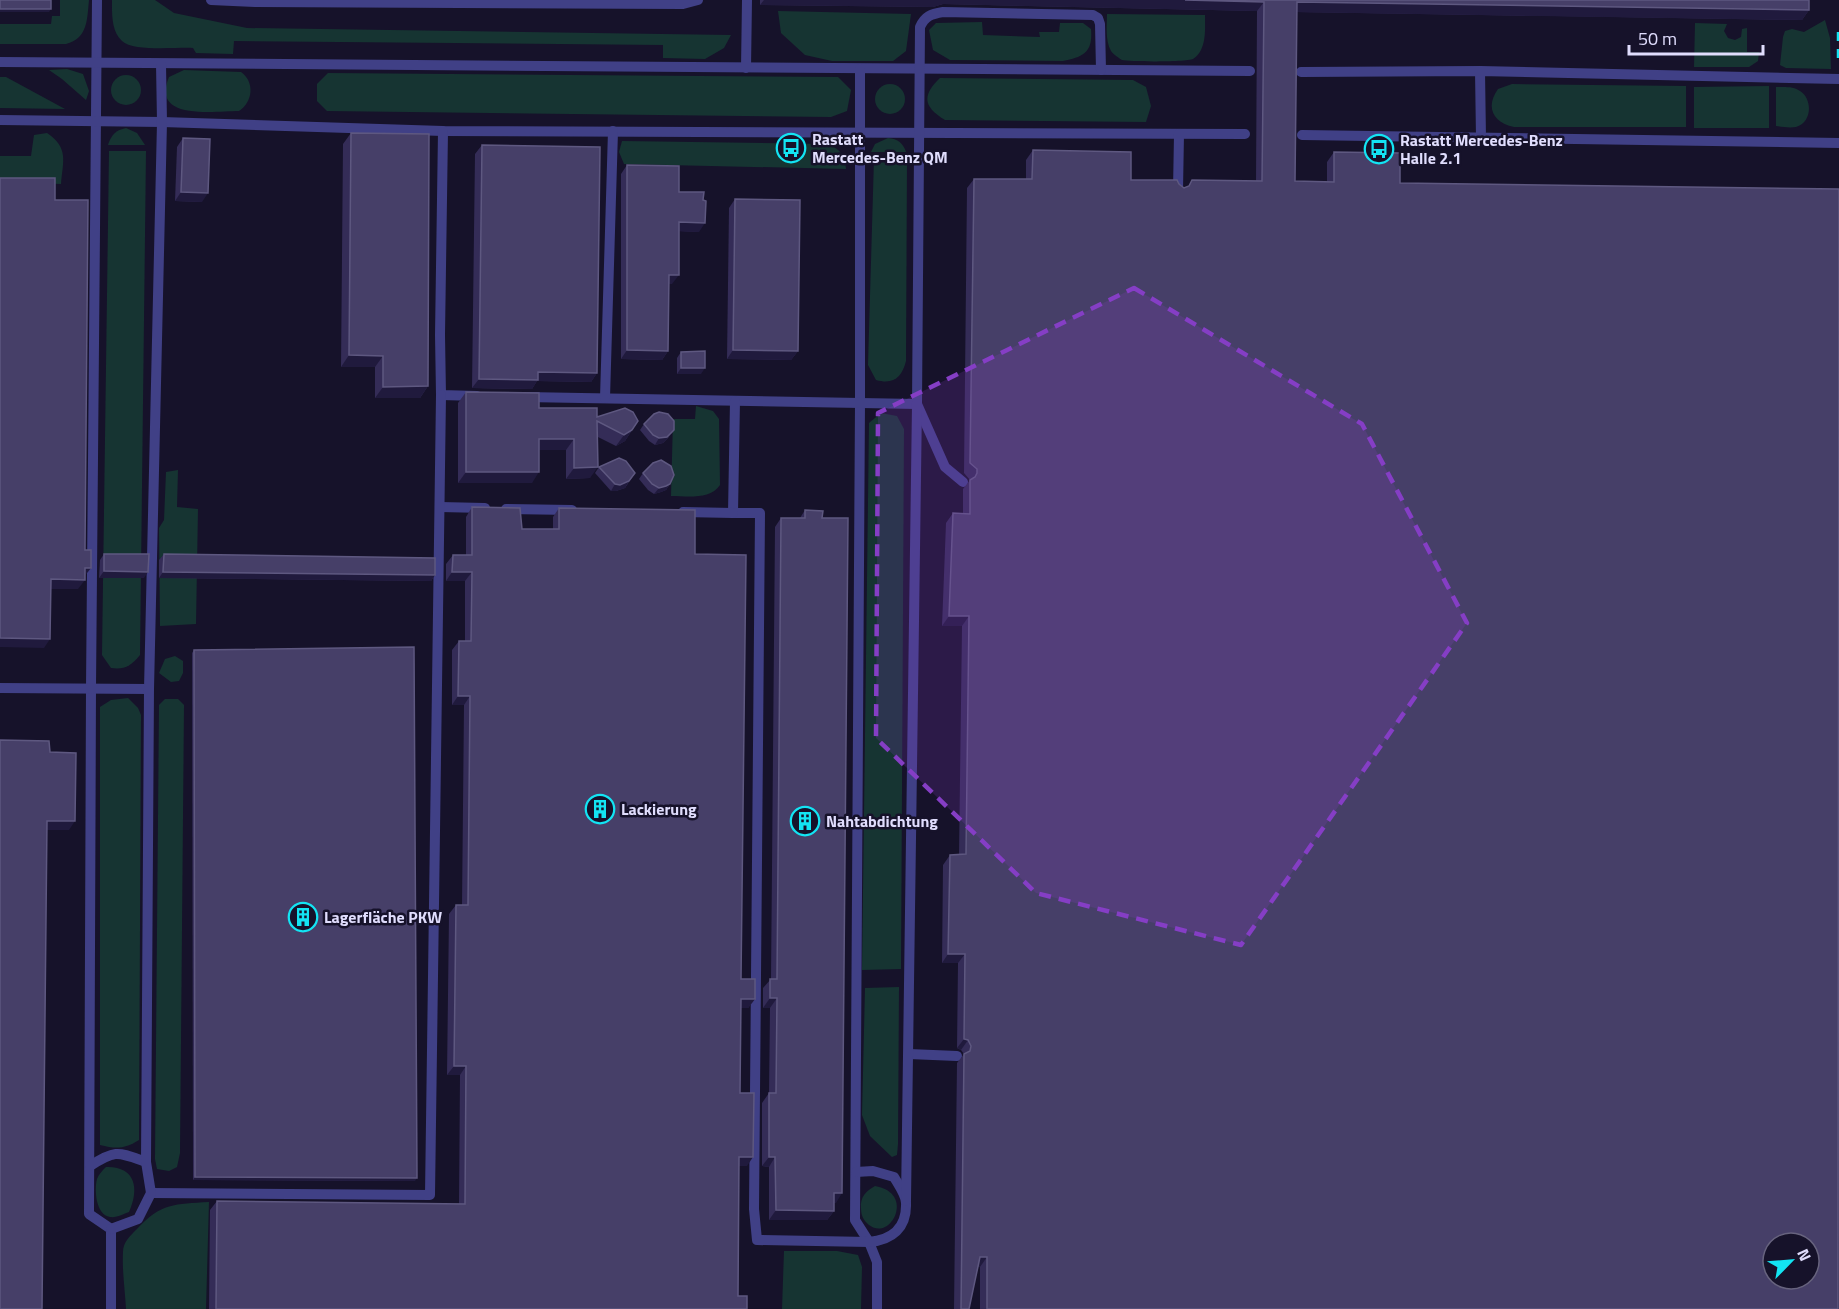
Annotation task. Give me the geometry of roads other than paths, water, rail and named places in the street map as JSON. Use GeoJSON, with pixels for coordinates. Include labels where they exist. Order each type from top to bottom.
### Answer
{"type":"FeatureCollection","features":[{"type":"Feature","properties":{"kind":"lane"},"geometry":{"type":"LineString","coordinates":[[97,0],[89,1214],[111,1229]]}},
{"type":"Feature","properties":{"kind":"lane"},"geometry":{"type":"LineString","coordinates":[[211,0],[683,4],[698,0]]}},
{"type":"Feature","properties":{"kind":"lane"},"geometry":{"type":"LineString","coordinates":[[746,68],[747,0]]}},
{"type":"Feature","properties":{"kind":"lane"},"geometry":{"type":"LineString","coordinates":[[675,512],[760,513],[754,1209],[757,1240],[869,1242],[885,1240],[902,1226],[906,1201],[920,27],[924,19],[931,14],[943,12],[1093,15],[1098,18],[1100,24],[1101,70]]}},
{"type":"Feature","properties":{"kind":"lane"},"geometry":{"type":"LineString","coordinates":[[0,62],[1250,72]]}},
{"type":"Feature","properties":{"kind":"lane"},"geometry":{"type":"LineString","coordinates":[[111,1229],[138,1219],[152,1193],[146,1162],[149,689],[162,122],[161,64]]}},
{"type":"Feature","properties":{"kind":"lane"},"geometry":{"type":"LineString","coordinates":[[860,69],[855,1220],[869,1242],[877,1262],[876,1309]]}},
{"type":"Feature","properties":{"kind":"lane"},"geometry":{"type":"LineString","coordinates":[[1301,72],[1480,71],[1839,79]]}},
{"type":"Feature","properties":{"kind":"lane"},"geometry":{"type":"LineString","coordinates":[[1480,71],[1481,138]]}},
{"type":"Feature","properties":{"kind":"lane"},"geometry":{"type":"LineString","coordinates":[[0,120],[96,120],[443,131],[1245,135]]}},
{"type":"Feature","properties":{"kind":"lane"},"geometry":{"type":"LineString","coordinates":[[152,1193],[430,1195],[443,131]]}},
{"type":"Feature","properties":{"kind":"lane"},"geometry":{"type":"LineString","coordinates":[[606,398],[613,132]]}},
{"type":"Feature","properties":{"kind":"lane"},"geometry":{"type":"LineString","coordinates":[[1178,190],[1179,134]]}},
{"type":"Feature","properties":{"kind":"lane"},"geometry":{"type":"LineString","coordinates":[[1302,135],[1839,143]]}},
{"type":"Feature","properties":{"kind":"lane"},"geometry":{"type":"LineString","coordinates":[[441,395],[488,396]]}},
{"type":"Feature","properties":{"kind":"lane"},"geometry":{"type":"LineString","coordinates":[[512,396],[917,405]]}},
{"type":"Feature","properties":{"kind":"lane"},"geometry":{"type":"LineString","coordinates":[[733,513],[735,401]]}},
{"type":"Feature","properties":{"kind":"lane"},"geometry":{"type":"LineString","coordinates":[[917,405],[945,467],[963,482]]}},
{"type":"Feature","properties":{"kind":"lane"},"geometry":{"type":"LineString","coordinates":[[440,507],[581,510]]}},
{"type":"Feature","properties":{"kind":"lane"},"geometry":{"type":"LineString","coordinates":[[0,688],[149,689]]}},
{"type":"Feature","properties":{"kind":"lane"},"geometry":{"type":"LineString","coordinates":[[909,1054],[957,1056]]}},
{"type":"Feature","properties":{"kind":"lane"},"geometry":{"type":"LineString","coordinates":[[90,1166],[110,1153],[123,1154],[146,1162]]}},
{"type":"Feature","properties":{"kind":"lane"},"geometry":{"type":"LineString","coordinates":[[856,1172],[873,1171],[894,1177],[906,1201]]}},
{"type":"Feature","properties":{"kind":"lane"},"geometry":{"type":"LineString","coordinates":[[111,1229],[111,1309]]}},
{"type":"Feature","properties":{"kind":"railway"},"geometry":{"type":"LineString","coordinates":[[1839,32],[1839,65]]}},
{"type":"Feature","properties":{"kind":"place","name":"Rastatt Mercedes-Benz QM"},"geometry":{"type":"Point","coordinates":[791,148]}},
{"type":"Feature","properties":{"kind":"place","name":"Rastatt Mercedes-Benz Halle 2.1"},"geometry":{"type":"Point","coordinates":[1379,149]}},
{"type":"Feature","properties":{"kind":"place","name":"Lackierung"},"geometry":{"type":"Point","coordinates":[600,809]}},
{"type":"Feature","properties":{"kind":"place","name":"Nahtabdichtung"},"geometry":{"type":"Point","coordinates":[805,821]}},
{"type":"Feature","properties":{"kind":"place","name":"Lagerfläche PKW"},"geometry":{"type":"Point","coordinates":[303,917]}}]}
